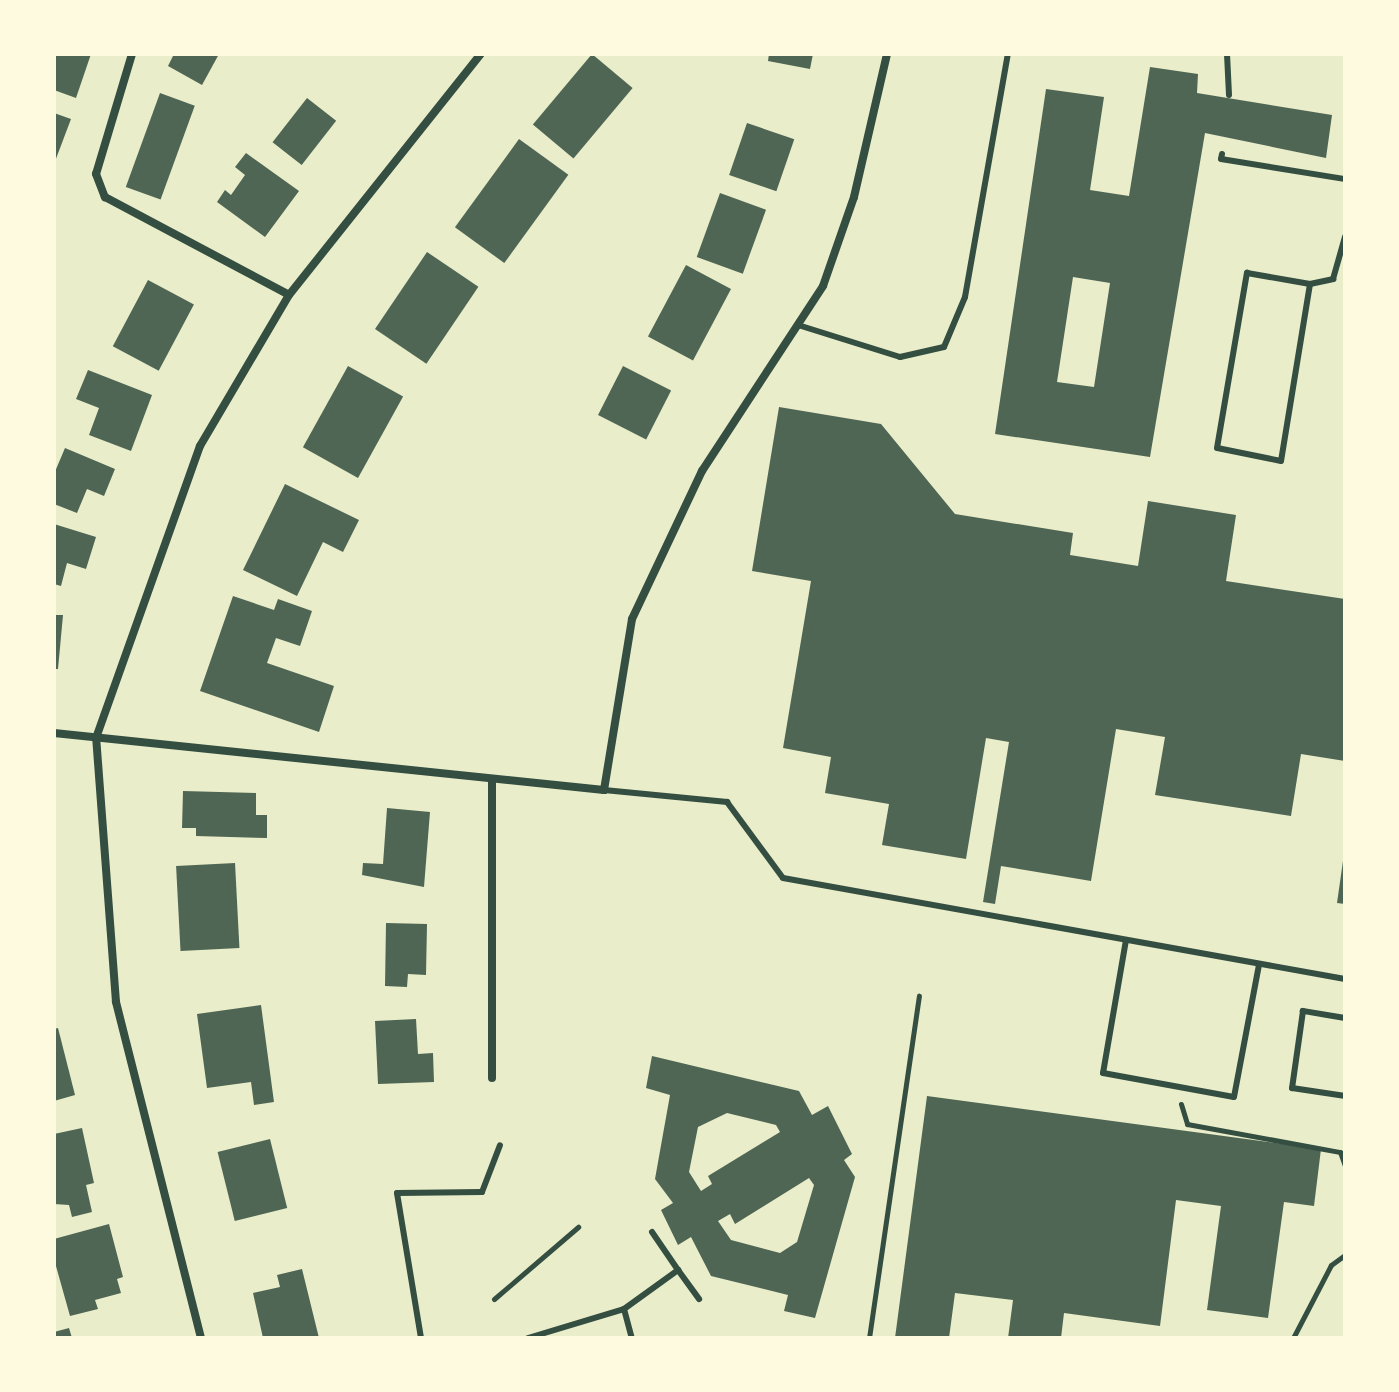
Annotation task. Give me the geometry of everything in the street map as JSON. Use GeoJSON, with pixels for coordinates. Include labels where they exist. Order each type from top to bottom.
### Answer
{"type":"FeatureCollection","features":[{"type":"Feature","properties":{"kind":"street"},"geometry":{"type":"LineString","coordinates":[[132,54],[96,174],[105,197],[289,295]]}},
{"type":"Feature","properties":{"kind":"street"},"geometry":{"type":"LineString","coordinates":[[201,1338],[116,1002],[96,738],[200,446],[289,295],[481,54]]}},
{"type":"Feature","properties":{"kind":"street"},"geometry":{"type":"LineString","coordinates":[[54,733],[492,781],[604,790],[632,619],[702,471],[823,286],[854,197],[887,54]]}},
{"type":"Feature","properties":{"kind":"street"},"geometry":{"type":"LineString","coordinates":[[492,781],[492,1078]]}},
{"type":"Feature","properties":{"kind":"lane"},"geometry":{"type":"LineString","coordinates":[[798,325],[900,357],[944,347],[965,297],[1008,54]]}},
{"type":"Feature","properties":{"kind":"lane"},"geometry":{"type":"LineString","coordinates":[[1227,54],[1229,95]]}},
{"type":"Feature","properties":{"kind":"lane"},"geometry":{"type":"LineString","coordinates":[[1222,154],[1221,159],[1345,179]]}},
{"type":"Feature","properties":{"kind":"lane"},"geometry":{"type":"LineString","coordinates":[[1310,284],[1281,461],[1217,448],[1247,273],[1310,284],[1333,279],[1345,237]]}},
{"type":"Feature","properties":{"kind":"lane"},"geometry":{"type":"LineString","coordinates":[[604,790],[727,802],[783,878],[1345,979]]}},
{"type":"Feature","properties":{"kind":"lane"},"geometry":{"type":"LineString","coordinates":[[1126,940],[1103,1073],[1176,1087],[1234,1097],[1259,965]]}},
{"type":"Feature","properties":{"kind":"lane"},"geometry":{"type":"LineString","coordinates":[[1345,1018],[1303,1011],[1292,1088],[1345,1096]]}},
{"type":"Feature","properties":{"kind":"lane"},"geometry":{"type":"LineString","coordinates":[[421,1338],[397,1193],[482,1192],[500,1145]]}},
{"type":"Feature","properties":{"kind":"lane"},"geometry":{"type":"LineString","coordinates":[[652,1232],[699,1299]]}},
{"type":"Feature","properties":{"kind":"lane"},"geometry":{"type":"LineString","coordinates":[[528,1338],[624,1309],[678,1270]]}},
{"type":"Feature","properties":{"kind":"lane"},"geometry":{"type":"LineString","coordinates":[[624,1309],[632,1338]]}},
{"type":"Feature","properties":{"kind":"path"},"geometry":{"type":"LineString","coordinates":[[869,1338],[919,996]]}},
{"type":"Feature","properties":{"kind":"path"},"geometry":{"type":"LineString","coordinates":[[1176,1087],[1187,1124],[1340,1152],[1345,1166]]}},
{"type":"Feature","properties":{"kind":"path"},"geometry":{"type":"LineString","coordinates":[[494,1299],[578,1227]]}},
{"type":"Feature","properties":{"kind":"path"},"geometry":{"type":"LineString","coordinates":[[1293,1338],[1331,1265],[1345,1255]]}},
{"type":"Feature","properties":{"kind":"building"},"geometry":{"type":"Polygon","coordinates":[[[54,54],[91,54],[76,98],[54,90],[54,54]]]}},
{"type":"Feature","properties":{"kind":"building"},"geometry":{"type":"Polygon","coordinates":[[[174,54],[219,54],[202,85],[168,66],[174,54]]]}},
{"type":"Feature","properties":{"kind":"building"},"geometry":{"type":"Polygon","coordinates":[[[592,54],[633,88],[573,159],[533,124],[592,54]]]}},
{"type":"Feature","properties":{"kind":"building"},"geometry":{"type":"Polygon","coordinates":[[[769,54],[813,54],[810,69],[768,61],[769,54]]]}},
{"type":"Feature","properties":{"kind":"building"},"geometry":{"type":"Polygon","coordinates":[[[1150,67],[1198,74],[1197,93],[1332,115],[1326,158],[1205,133],[1150,457],[995,434],[1046,89],[1104,97],[1090,190],[1129,196],[1150,67]],[[1073,277],[1057,382],[1094,387],[1110,283],[1073,277]]]}},
{"type":"Feature","properties":{"kind":"building"},"geometry":{"type":"Polygon","coordinates":[[[160,93],[195,106],[161,200],[126,187],[160,93]]]}},
{"type":"Feature","properties":{"kind":"building"},"geometry":{"type":"Polygon","coordinates":[[[307,98],[336,121],[302,165],[273,142],[307,98]]]}},
{"type":"Feature","properties":{"kind":"building"},"geometry":{"type":"Polygon","coordinates":[[[54,113],[71,119],[54,164],[54,113]]]}},
{"type":"Feature","properties":{"kind":"building"},"geometry":{"type":"Polygon","coordinates":[[[747,123],[794,139],[776,191],[729,175],[747,123]]]}},
{"type":"Feature","properties":{"kind":"building"},"geometry":{"type":"Polygon","coordinates":[[[519,139],[568,175],[504,263],[455,227],[519,139]]]}},
{"type":"Feature","properties":{"kind":"building"},"geometry":{"type":"Polygon","coordinates":[[[246,153],[299,191],[265,237],[217,202],[225,190],[231,195],[245,175],[235,167],[246,153]]]}},
{"type":"Feature","properties":{"kind":"building"},"geometry":{"type":"Polygon","coordinates":[[[720,193],[766,210],[743,274],[697,257],[720,193]]]}},
{"type":"Feature","properties":{"kind":"building"},"geometry":{"type":"Polygon","coordinates":[[[427,252],[478,287],[426,364],[375,329],[427,252]]]}},
{"type":"Feature","properties":{"kind":"building"},"geometry":{"type":"Polygon","coordinates":[[[686,265],[731,289],[693,360],[648,337],[686,265]]]}},
{"type":"Feature","properties":{"kind":"building"},"geometry":{"type":"Polygon","coordinates":[[[148,280],[194,304],[159,371],[113,346],[148,280]]]}},
{"type":"Feature","properties":{"kind":"building"},"geometry":{"type":"Polygon","coordinates":[[[348,366],[403,397],[358,478],[303,447],[348,366]]]}},
{"type":"Feature","properties":{"kind":"building"},"geometry":{"type":"Polygon","coordinates":[[[623,366],[671,391],[646,440],[598,415],[623,366]]]}},
{"type":"Feature","properties":{"kind":"building"},"geometry":{"type":"Polygon","coordinates":[[[88,370],[152,395],[131,451],[89,435],[99,408],[76,399],[88,370]]]}},
{"type":"Feature","properties":{"kind":"building"},"geometry":{"type":"Polygon","coordinates":[[[779,407],[881,424],[955,514],[1073,533],[1070,555],[1138,566],[1148,501],[1236,515],[1226,581],[1345,599],[1345,761],[1301,754],[1291,816],[1155,795],[1165,737],[1116,729],[1091,881],[1001,866],[995,904],[983,902],[1009,742],[986,738],[966,859],[882,845],[889,804],[825,793],[831,757],[783,748],[811,581],[752,571],[779,407]]]}},
{"type":"Feature","properties":{"kind":"building"},"geometry":{"type":"Polygon","coordinates":[[[65,448],[115,469],[104,496],[87,489],[77,513],[54,504],[54,474],[65,448]]]}},
{"type":"Feature","properties":{"kind":"building"},"geometry":{"type":"Polygon","coordinates":[[[285,484],[359,520],[343,552],[323,542],[297,596],[243,570],[285,484]]]}},
{"type":"Feature","properties":{"kind":"building"},"geometry":{"type":"Polygon","coordinates":[[[54,524],[96,537],[86,569],[67,563],[61,586],[54,584],[54,524]]]}},
{"type":"Feature","properties":{"kind":"building"},"geometry":{"type":"Polygon","coordinates":[[[233,596],[274,610],[278,599],[312,611],[300,646],[276,638],[267,663],[334,686],[319,732],[200,691],[233,596]]]}},
{"type":"Feature","properties":{"kind":"building"},"geometry":{"type":"Polygon","coordinates":[[[54,615],[63,615],[58,669],[54,669],[54,615]]]}},
{"type":"Feature","properties":{"kind":"building"},"geometry":{"type":"Polygon","coordinates":[[[183,791],[256,793],[256,815],[267,815],[267,838],[196,836],[196,828],[182,828],[183,791]]]}},
{"type":"Feature","properties":{"kind":"building"},"geometry":{"type":"Polygon","coordinates":[[[387,808],[430,812],[424,887],[362,875],[363,863],[383,864],[387,808]]]}},
{"type":"Feature","properties":{"kind":"building"},"geometry":{"type":"Polygon","coordinates":[[[1345,862],[1345,904],[1337,903],[1345,862]]]}},
{"type":"Feature","properties":{"kind":"building"},"geometry":{"type":"Polygon","coordinates":[[[235,863],[239,948],[181,951],[176,866],[235,863]]]}},
{"type":"Feature","properties":{"kind":"building"},"geometry":{"type":"Polygon","coordinates":[[[386,923],[427,924],[426,975],[408,974],[407,987],[385,986],[386,923]]]}},
{"type":"Feature","properties":{"kind":"building"},"geometry":{"type":"Polygon","coordinates":[[[261,1005],[274,1102],[254,1105],[251,1082],[207,1088],[197,1014],[261,1005]]]}},
{"type":"Feature","properties":{"kind":"building"},"geometry":{"type":"Polygon","coordinates":[[[416,1019],[418,1054],[433,1053],[434,1082],[378,1084],[375,1021],[416,1019]]]}},
{"type":"Feature","properties":{"kind":"building"},"geometry":{"type":"Polygon","coordinates":[[[58,1028],[75,1095],[54,1101],[54,1029],[58,1028]]]}},
{"type":"Feature","properties":{"kind":"building"},"geometry":{"type":"Polygon","coordinates":[[[652,1056],[799,1091],[812,1115],[828,1106],[852,1154],[844,1160],[855,1177],[815,1318],[784,1311],[788,1295],[711,1276],[691,1237],[678,1245],[661,1210],[673,1203],[655,1179],[670,1095],[646,1088],[652,1056]],[[727,1113],[698,1127],[689,1172],[701,1191],[712,1184],[708,1176],[780,1132],[776,1125],[727,1113]],[[809,1178],[735,1224],[730,1214],[718,1221],[731,1240],[780,1253],[797,1242],[814,1185],[809,1178]]]}},
{"type":"Feature","properties":{"kind":"building"},"geometry":{"type":"Polygon","coordinates":[[[927,1096],[1321,1149],[1314,1206],[1284,1202],[1268,1318],[1207,1310],[1221,1206],[1176,1200],[1160,1326],[1064,1313],[1061,1338],[1008,1338],[1013,1300],[955,1293],[949,1338],[895,1338],[927,1096]]]}},
{"type":"Feature","properties":{"kind":"building"},"geometry":{"type":"Polygon","coordinates":[[[82,1128],[94,1183],[86,1185],[92,1212],[72,1217],[69,1205],[54,1204],[54,1134],[82,1128]]]}},
{"type":"Feature","properties":{"kind":"building"},"geometry":{"type":"Polygon","coordinates":[[[270,1139],[287,1208],[235,1221],[218,1152],[270,1139]]]}},
{"type":"Feature","properties":{"kind":"building"},"geometry":{"type":"Polygon","coordinates":[[[109,1224],[123,1277],[117,1279],[121,1293],[95,1300],[98,1309],[70,1316],[54,1259],[54,1239],[109,1224]]]}},
{"type":"Feature","properties":{"kind":"building"},"geometry":{"type":"Polygon","coordinates":[[[302,1269],[319,1338],[263,1338],[253,1293],[280,1287],[277,1275],[302,1269]]]}},
{"type":"Feature","properties":{"kind":"building"},"geometry":{"type":"Polygon","coordinates":[[[69,1328],[72,1338],[54,1338],[54,1332],[69,1328]]]}}]}
